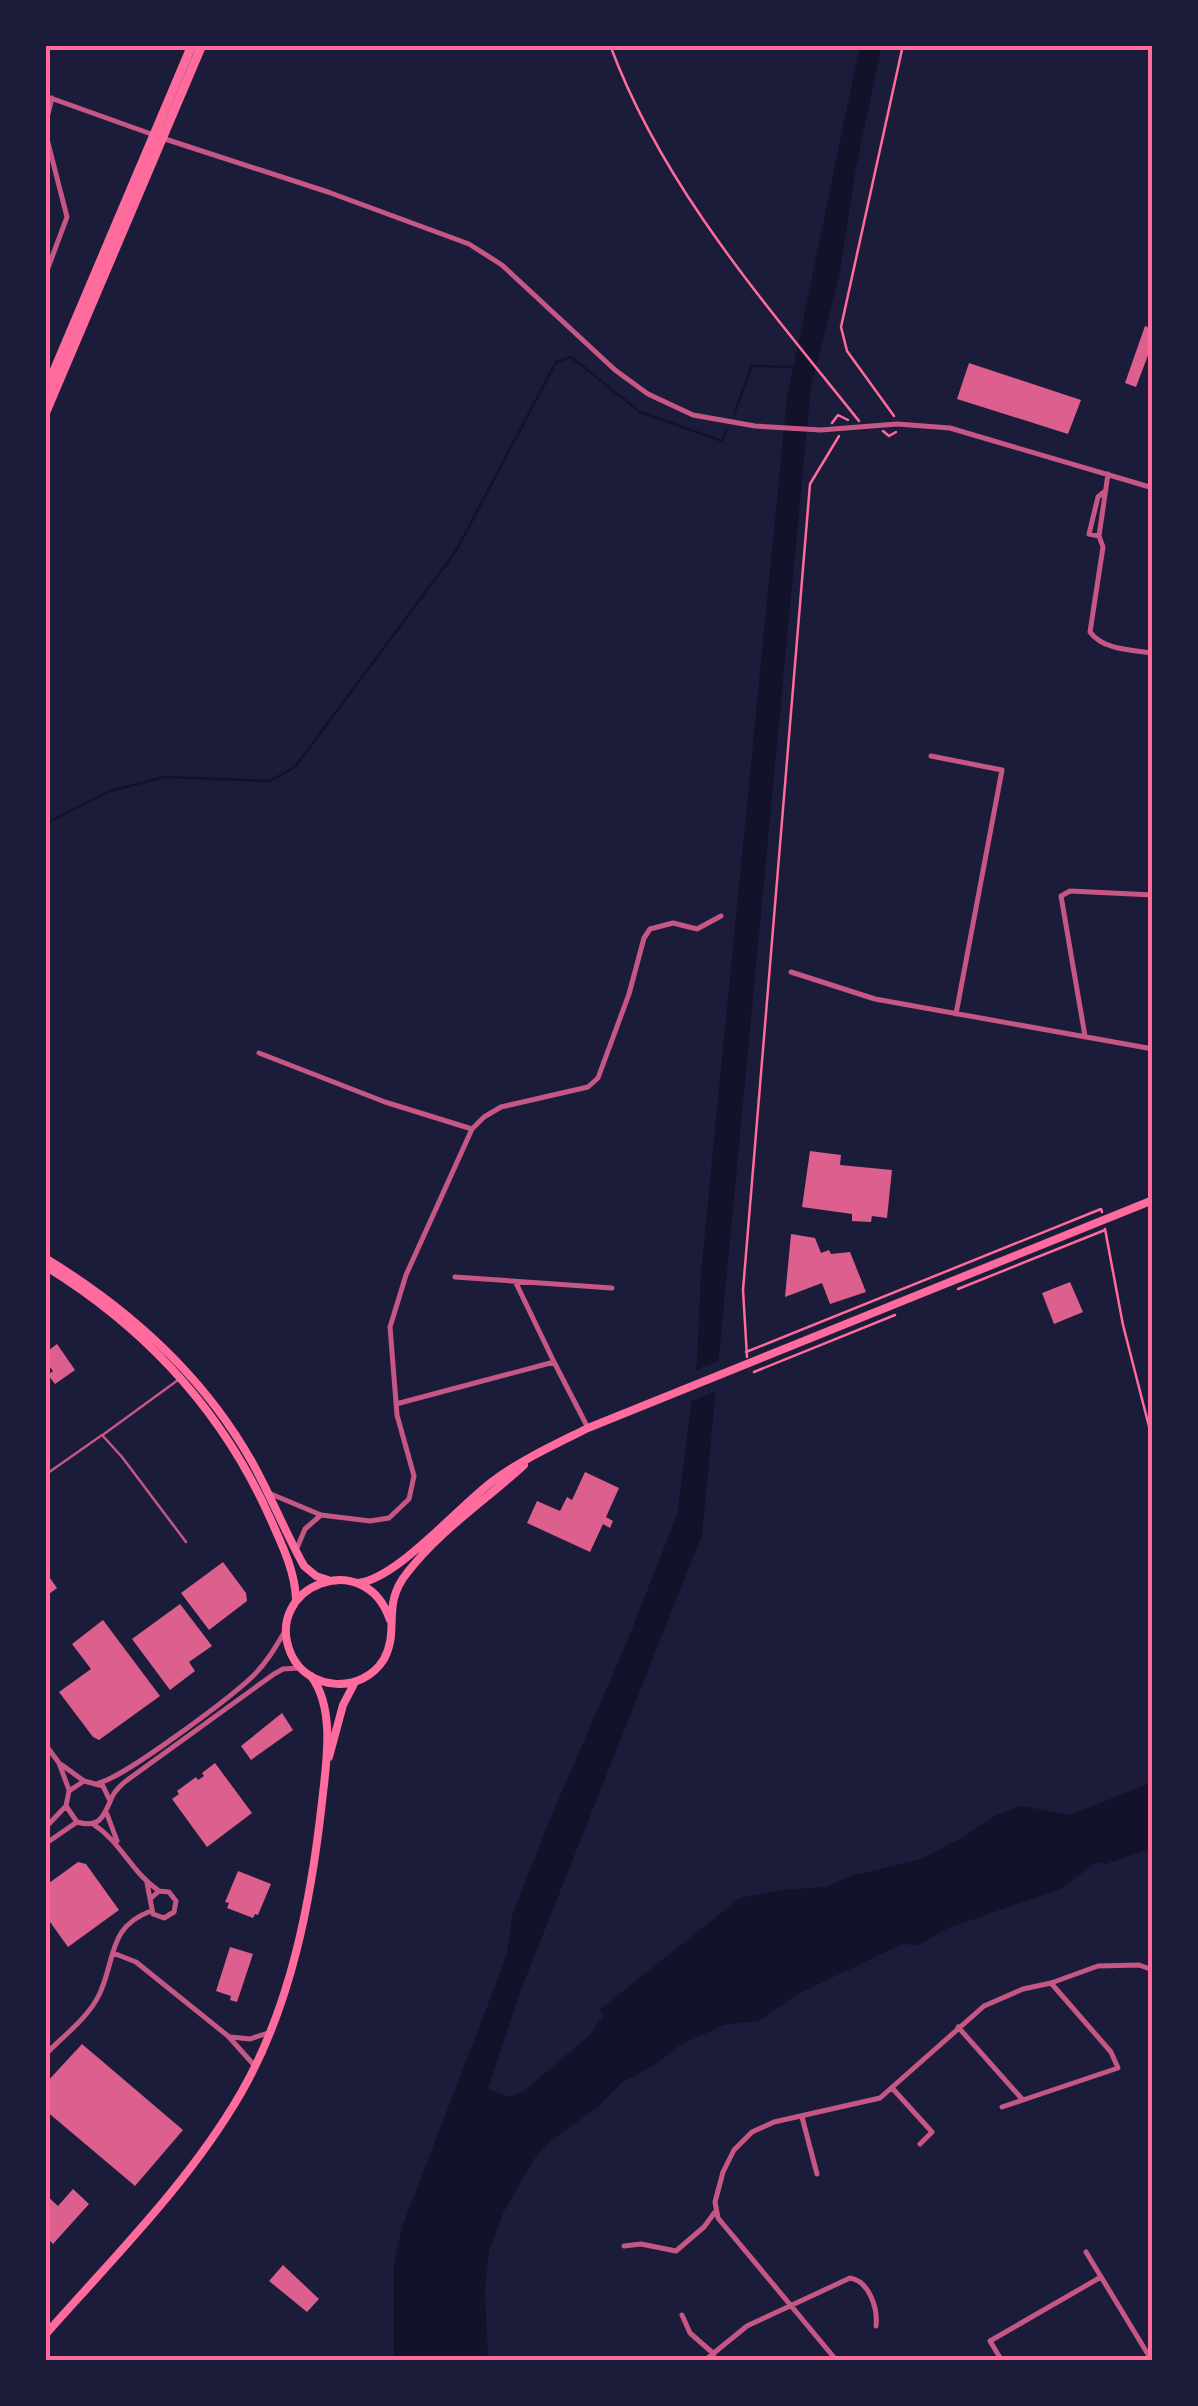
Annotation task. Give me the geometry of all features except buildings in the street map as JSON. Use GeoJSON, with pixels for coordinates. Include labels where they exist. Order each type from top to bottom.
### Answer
{"type":"FeatureCollection","features":[{"type":"Feature","properties":{"kind":"highway"},"geometry":{"type":"LineString","coordinates":[[45,392],[192,45]]}},
{"type":"Feature","properties":{"kind":"highway"},"geometry":{"type":"LineString","coordinates":[[45,414],[202,45]]}},
{"type":"Feature","properties":{"kind":"main road"},"geometry":{"type":"LineString","coordinates":[[45,1258],[115,1304],[176,1360],[238,1438],[308,1570],[328,1580],[358,1583],[382,1575],[478,1493],[588,1428],[1104,1225],[1153,1200]]}},
{"type":"Feature","properties":{"kind":"main road"},"geometry":{"type":"LineString","coordinates":[[45,1266],[142,1336],[182,1378],[231,1442],[257,1488],[290,1566],[296,1588],[286,1629],[290,1650],[301,1668],[328,1683],[355,1682],[370,1674],[384,1658],[391,1636],[390,1620],[398,1585],[414,1564],[532,1458]]}},
{"type":"Feature","properties":{"kind":"main road"},"geometry":{"type":"LineString","coordinates":[[295,1602],[304,1592],[328,1580]]}},
{"type":"Feature","properties":{"kind":"main road"},"geometry":{"type":"LineString","coordinates":[[358,1583],[382,1601],[390,1620]]}},
{"type":"Feature","properties":{"kind":"main road"},"geometry":{"type":"LineString","coordinates":[[311,1676],[324,1708],[325,1771]]}},
{"type":"Feature","properties":{"kind":"main road"},"geometry":{"type":"LineString","coordinates":[[45,2335],[202,2154],[255,2066],[305,1916],[325,1771],[343,1705],[355,1682]]}},
{"type":"Feature","properties":{"kind":"street"},"geometry":{"type":"LineString","coordinates":[[45,276],[67,217],[45,128],[48,97],[469,244],[502,265],[615,370],[648,394],[693,415],[755,426],[820,430],[897,424],[950,428],[1153,488]]}},
{"type":"Feature","properties":{"kind":"street"},"geometry":{"type":"LineString","coordinates":[[1108,474],[1090,632],[1108,645],[1153,654]]}},
{"type":"Feature","properties":{"kind":"street"},"geometry":{"type":"LineString","coordinates":[[1100,536],[1089,534],[1098,497],[1104,492]]}},
{"type":"Feature","properties":{"kind":"street"},"geometry":{"type":"LineString","coordinates":[[931,756],[1002,770],[956,1014]]}},
{"type":"Feature","properties":{"kind":"street"},"geometry":{"type":"LineString","coordinates":[[1085,1038],[1060,896],[1070,891],[1153,895]]}},
{"type":"Feature","properties":{"kind":"street"},"geometry":{"type":"LineString","coordinates":[[269,1493],[320,1515],[380,1520],[398,1512],[409,1499],[414,1476],[396,1404],[390,1327],[396,1302],[472,1129],[484,1116],[501,1107],[588,1087],[605,1067],[650,928],[673,924],[698,929],[721,916]]}},
{"type":"Feature","properties":{"kind":"street"},"geometry":{"type":"LineString","coordinates":[[792,972],[875,998],[1153,1049]]}},
{"type":"Feature","properties":{"kind":"street"},"geometry":{"type":"LineString","coordinates":[[258,1053],[385,1102],[472,1129]]}},
{"type":"Feature","properties":{"kind":"street"},"geometry":{"type":"LineString","coordinates":[[455,1276],[612,1288]]}},
{"type":"Feature","properties":{"kind":"street"},"geometry":{"type":"LineString","coordinates":[[514,1281],[588,1428]]}},
{"type":"Feature","properties":{"kind":"street"},"geometry":{"type":"LineString","coordinates":[[396,1404],[554,1362]]}},
{"type":"Feature","properties":{"kind":"street"},"geometry":{"type":"LineString","coordinates":[[296,1551],[305,1529],[320,1515]]}},
{"type":"Feature","properties":{"kind":"street"},"geometry":{"type":"LineString","coordinates":[[59,1764],[84,1781],[99,1783],[124,1771],[242,1685],[265,1662],[286,1629]]}},
{"type":"Feature","properties":{"kind":"street"},"geometry":{"type":"LineString","coordinates":[[110,1800],[130,1778],[274,1674],[282,1669],[301,1668]]}},
{"type":"Feature","properties":{"kind":"street"},"geometry":{"type":"LineString","coordinates":[[45,1744],[59,1764],[69,1791],[66,1806],[45,1828]]}},
{"type":"Feature","properties":{"kind":"street"},"geometry":{"type":"LineString","coordinates":[[69,1791],[84,1781]]}},
{"type":"Feature","properties":{"kind":"street"},"geometry":{"type":"LineString","coordinates":[[45,2056],[99,1996],[123,1928],[151,1911],[164,1918],[176,1909],[174,1896],[146,1883],[118,1844],[107,1814],[107,1790],[99,1783]]}},
{"type":"Feature","properties":{"kind":"street"},"geometry":{"type":"LineString","coordinates":[[66,1806],[77,1822]]}},
{"type":"Feature","properties":{"kind":"street"},"geometry":{"type":"LineString","coordinates":[[92,1824],[107,1814]]}},
{"type":"Feature","properties":{"kind":"street"},"geometry":{"type":"LineString","coordinates":[[45,1844],[77,1822],[92,1824],[118,1844]]}},
{"type":"Feature","properties":{"kind":"street"},"geometry":{"type":"LineString","coordinates":[[146,1883],[151,1911]]}},
{"type":"Feature","properties":{"kind":"street"},"geometry":{"type":"LineString","coordinates":[[150,1899],[159,1892]]}},
{"type":"Feature","properties":{"kind":"street"},"geometry":{"type":"LineString","coordinates":[[113,1953],[136,1962],[228,2036],[255,2066]]}},
{"type":"Feature","properties":{"kind":"street"},"geometry":{"type":"LineString","coordinates":[[624,2246],[641,2244],[676,2251],[715,2212],[723,2172],[742,2141],[761,2128],[880,2098],[994,2000],[1098,1966],[1139,1965],[1153,1970]]}},
{"type":"Feature","properties":{"kind":"street"},"geometry":{"type":"LineString","coordinates":[[1002,2107],[1118,2068],[1111,2052],[1051,1983]]}},
{"type":"Feature","properties":{"kind":"street"},"geometry":{"type":"LineString","coordinates":[[958,2028],[1023,2100]]}},
{"type":"Feature","properties":{"kind":"street"},"geometry":{"type":"LineString","coordinates":[[228,2036],[250,2039],[269,2032]]}},
{"type":"Feature","properties":{"kind":"street"},"geometry":{"type":"LineString","coordinates":[[893,2089],[932,2132],[920,2144]]}},
{"type":"Feature","properties":{"kind":"street"},"geometry":{"type":"LineString","coordinates":[[802,2117],[817,2174]]}},
{"type":"Feature","properties":{"kind":"street"},"geometry":{"type":"LineString","coordinates":[[715,2212],[723,2228],[837,2361]]}},
{"type":"Feature","properties":{"kind":"street"},"geometry":{"type":"LineString","coordinates":[[1086,2252],[1152,2361]]}},
{"type":"Feature","properties":{"kind":"street"},"geometry":{"type":"LineString","coordinates":[[1002,2361],[990,2341],[1101,2277]]}},
{"type":"Feature","properties":{"kind":"street"},"geometry":{"type":"LineString","coordinates":[[706,2361],[747,2326],[855,2278],[865,2285],[876,2310],[876,2326]]}},
{"type":"Feature","properties":{"kind":"street"},"geometry":{"type":"LineString","coordinates":[[682,2315],[690,2333],[714,2354]]}},
{"type":"Feature","properties":{"kind":"lane"},"geometry":{"type":"LineString","coordinates":[[45,1475],[182,1378]]}},
{"type":"Feature","properties":{"kind":"lane"},"geometry":{"type":"LineString","coordinates":[[102,1435],[186,1542]]}},
{"type":"Feature","properties":{"kind":"path"},"geometry":{"type":"LineString","coordinates":[[610,45],[636,110],[677,184],[860,421]]}},
{"type":"Feature","properties":{"kind":"path"},"geometry":{"type":"LineString","coordinates":[[892,415],[848,351],[841,327],[903,45]]}},
{"type":"Feature","properties":{"kind":"path"},"geometry":{"type":"LineString","coordinates":[[841,429],[810,484],[742,1290],[746,1352],[1101,1209]]}},
{"type":"Feature","properties":{"kind":"path"},"geometry":{"type":"LineString","coordinates":[[946,1294],[1104,1225],[1123,1325],[1153,1442]]}},
{"type":"Feature","properties":{"kind":"path"},"geometry":{"type":"LineString","coordinates":[[753,1372],[894,1316]]}},
{"type":"Feature","properties":{"kind":"shaded area"},"geometry":{"type":"Polygon","coordinates":[[[860,45],[882,45],[856,167],[839,277],[811,385],[702,1535],[522,1987],[488,2089],[509,2097],[523,2092],[591,2034],[604,2014],[599,2010],[740,1898],[827,1887],[851,1876],[921,1859],[994,1816],[1021,1806],[1070,1815],[1153,1782],[1153,1848],[1106,1864],[1096,1862],[1061,1889],[948,1928],[919,1945],[902,1944],[796,1995],[759,2021],[724,2025],[680,2045],[653,2066],[624,2081],[536,2156],[503,2213],[489,2251],[485,2289],[488,2361],[394,2361],[394,2263],[402,2227],[507,1953],[512,1916],[677,1515],[697,1361],[701,1273],[787,398],[860,45]]]}},
{"type":"Feature","properties":{"kind":"pier"},"geometry":{"type":"Polygon","coordinates":[[[726,1358],[722,1389],[687,1403],[691,1372],[726,1358]]]}},
{"type":"Feature","properties":{"kind":"waterway"},"geometry":{"type":"LineString","coordinates":[[45,824],[110,791],[165,777],[270,781],[295,767],[456,551],[556,362],[571,357],[640,412],[722,441],[726,431]]}},
{"type":"Feature","properties":{"kind":"waterway"},"geometry":{"type":"LineString","coordinates":[[734,414],[752,366],[794,367]]}}]}
